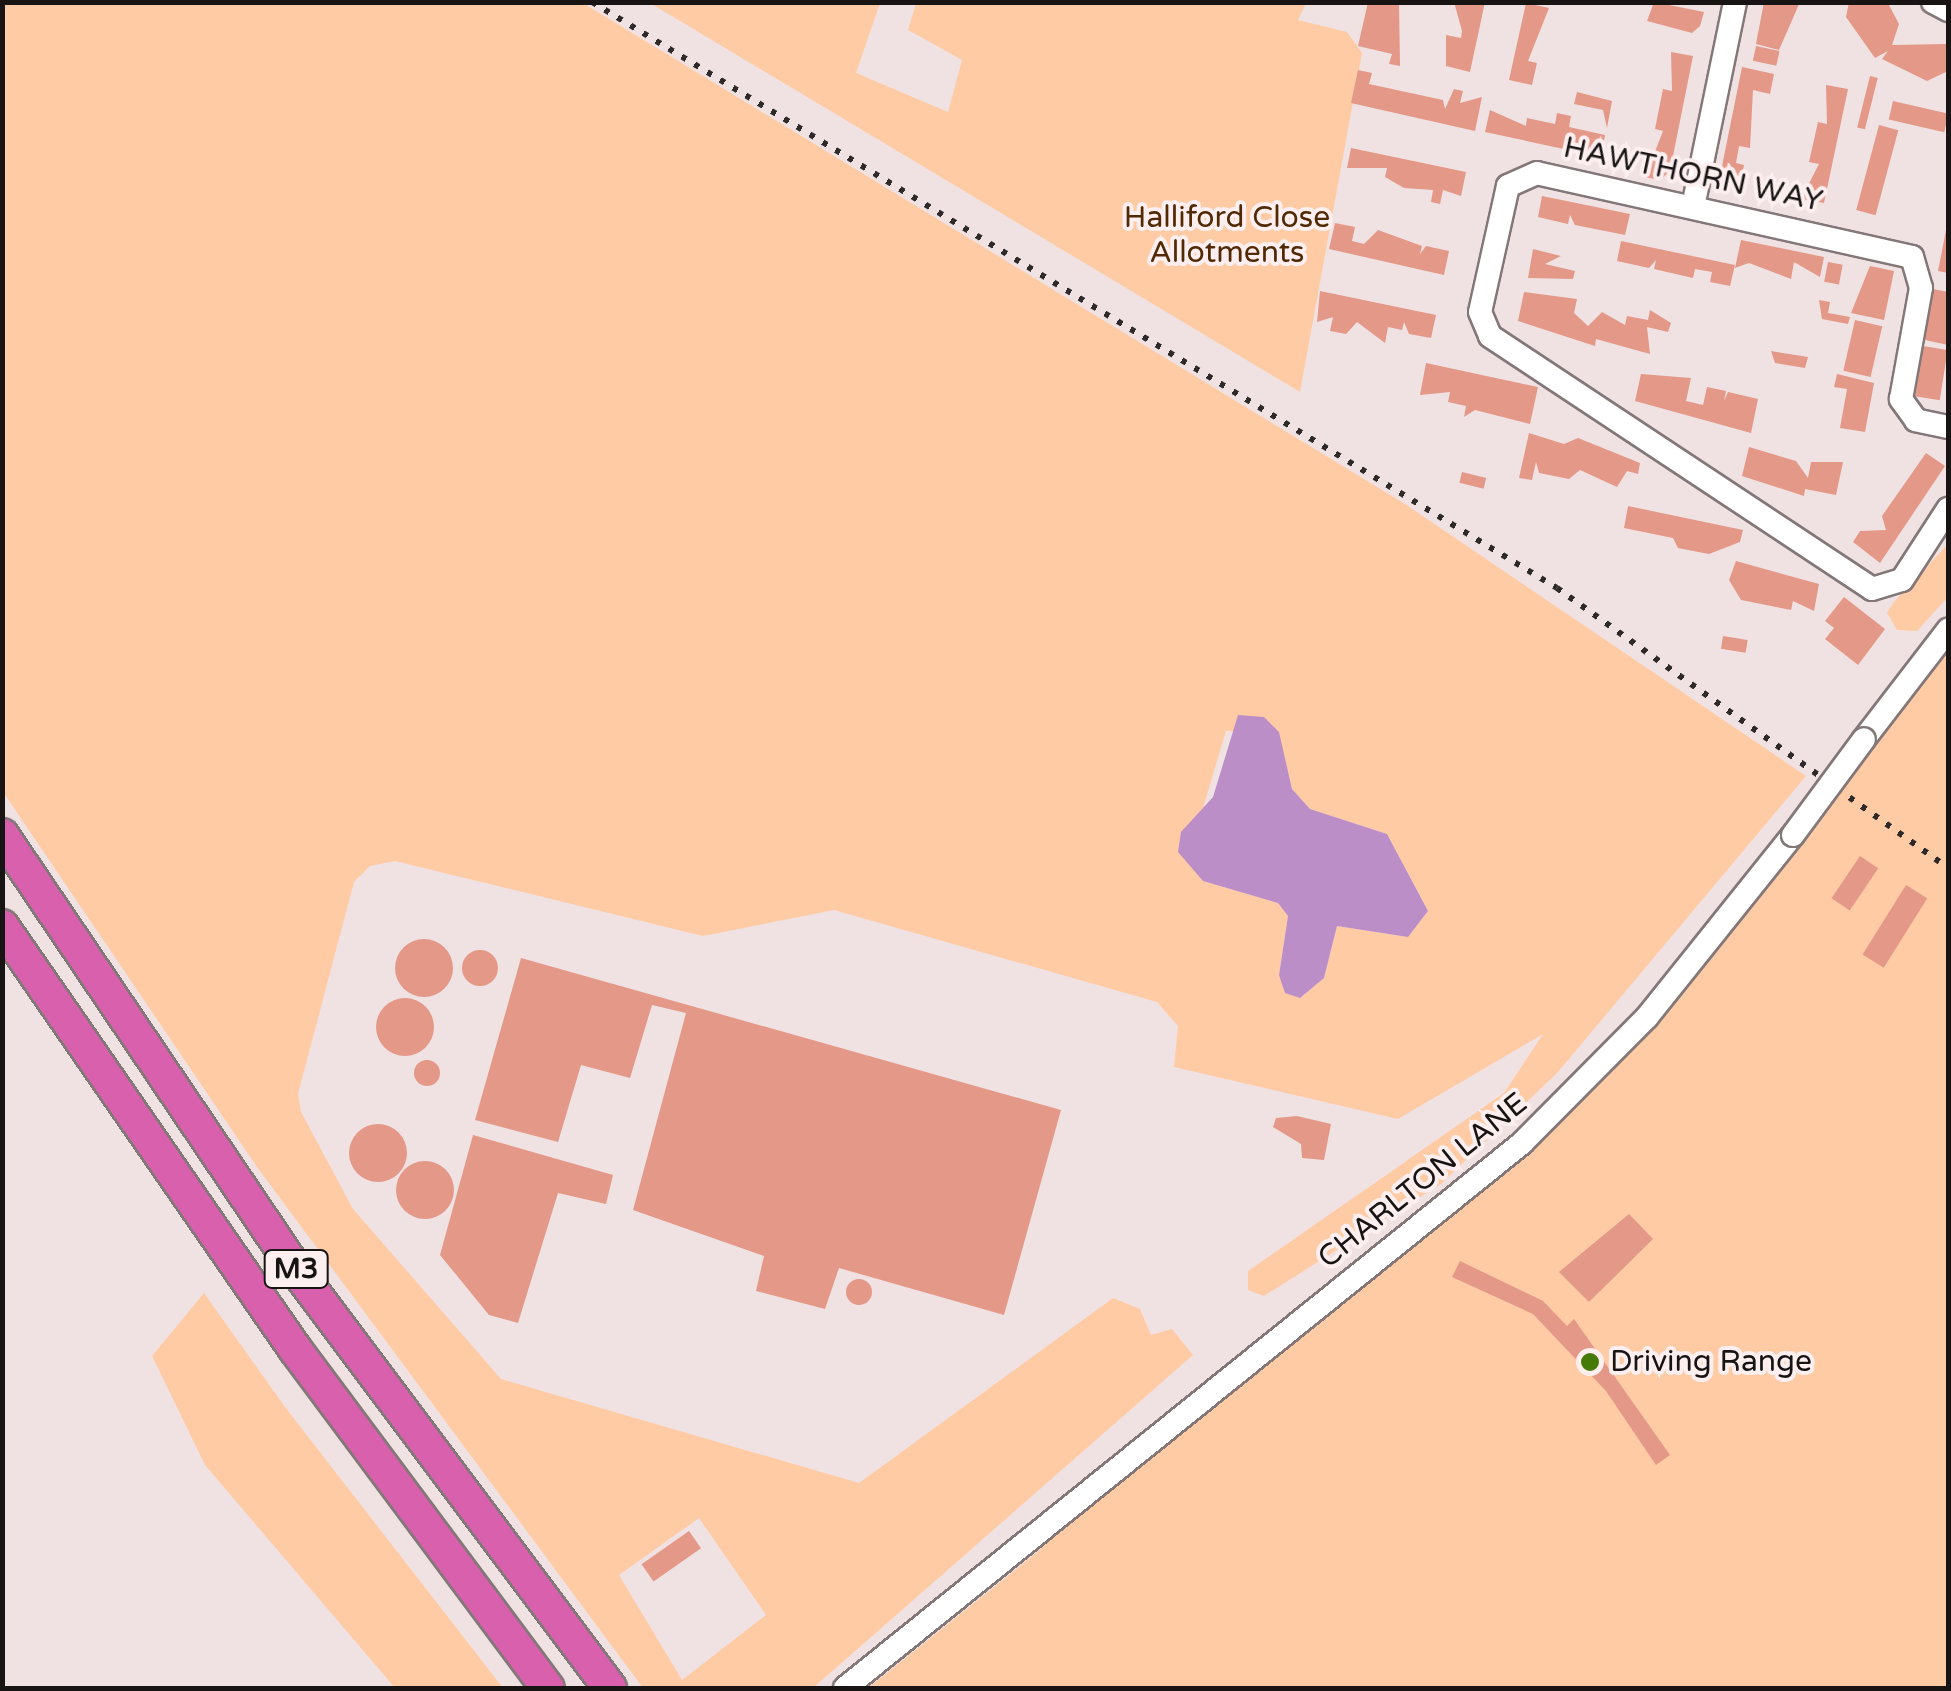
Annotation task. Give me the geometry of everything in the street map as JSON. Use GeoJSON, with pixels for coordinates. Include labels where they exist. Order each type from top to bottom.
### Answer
{"type":"FeatureCollection","features":[{"type":"Feature","properties":{"kind":"highway","name":"M3"},"geometry":{"type":"LineString","coordinates":[[2,836],[292,1264],[610,1688]]}},
{"type":"Feature","properties":{"kind":"highway","name":"M3"},"geometry":{"type":"LineString","coordinates":[[2,926],[283,1333],[548,1688]]}},
{"type":"Feature","properties":{"kind":"street"},"geometry":{"type":"LineString","coordinates":[[1694,202],[1735,2]]}},
{"type":"Feature","properties":{"kind":"street"},"geometry":{"type":"LineString","coordinates":[[1932,2],[1948,10]]}},
{"type":"Feature","properties":{"kind":"street","name":"HAWTHORN WAY"},"geometry":{"type":"LineString","coordinates":[[1948,426],[1916,420],[1901,398],[1921,288],[1912,257],[1694,202],[1536,173],[1516,178],[1503,198],[1481,325],[1872,589],[1902,580],[1948,510]]}},
{"type":"Feature","properties":{"kind":"street","name":"CHARLTON LANE"},"geometry":{"type":"LineString","coordinates":[[845,1688],[1522,1143],[1648,1018],[1948,630]]}},
{"type":"Feature","properties":{"kind":"green space"},"geometry":{"type":"Polygon","coordinates":[[[3,2],[583,3],[1405,504],[1806,776],[1558,1072],[1441,1184],[1264,1296],[1248,1290],[1248,1271],[1504,1093],[1543,1034],[1398,1119],[1174,1067],[1178,1026],[1157,1002],[834,910],[703,936],[395,861],[370,866],[354,882],[298,1094],[301,1112],[353,1209],[501,1379],[859,1483],[1113,1298],[1140,1309],[1151,1335],[1172,1329],[1193,1355],[813,1688],[643,1688],[257,1167],[3,792],[3,2]],[[1226,731],[1200,818],[1203,881],[1278,903],[1288,916],[1279,975],[1300,998],[1324,978],[1337,926],[1408,937],[1428,911],[1387,834],[1310,809],[1292,789],[1278,732],[1226,731]],[[699,1518],[619,1575],[682,1680],[766,1615],[699,1518]]]}},
{"type":"Feature","properties":{"kind":"green space","name":"Halliford Close Allotments"},"geometry":{"type":"Polygon","coordinates":[[[650,3],[880,3],[856,73],[948,112],[962,60],[908,30],[916,3],[1306,3],[1298,20],[1347,32],[1362,53],[1300,392],[650,3]]]}},
{"type":"Feature","properties":{"kind":"green space"},"geometry":{"type":"Polygon","coordinates":[[[1948,544],[1948,597],[1917,631],[1897,630],[1887,613],[1948,544]]]}},
{"type":"Feature","properties":{"kind":"green space"},"geometry":{"type":"Polygon","coordinates":[[[1948,630],[1948,1688],[868,1688],[1035,1554],[1232,1373],[1565,1103],[1948,630]]]}},
{"type":"Feature","properties":{"kind":"green space"},"geometry":{"type":"Polygon","coordinates":[[[204,1293],[285,1407],[503,1688],[395,1688],[205,1465],[152,1356],[204,1293]]]}},
{"type":"Feature","properties":{"kind":"shaded area"},"geometry":{"type":"Polygon","coordinates":[[[1238,715],[1264,717],[1279,732],[1292,789],[1310,809],[1387,834],[1428,911],[1408,937],[1337,926],[1324,978],[1300,998],[1285,993],[1279,975],[1288,916],[1278,903],[1203,881],[1178,852],[1181,832],[1213,797],[1238,715]]]}},
{"type":"Feature","properties":{"kind":"building"},"geometry":{"type":"Polygon","coordinates":[[[1368,2],[1399,2],[1400,66],[1389,64],[1392,54],[1358,46],[1368,2]]]}},
{"type":"Feature","properties":{"kind":"building"},"geometry":{"type":"Polygon","coordinates":[[[1454,2],[1485,2],[1470,72],[1446,66],[1446,35],[1461,38],[1462,31],[1454,2]]]}},
{"type":"Feature","properties":{"kind":"building"},"geometry":{"type":"Polygon","coordinates":[[[1654,2],[1704,12],[1700,26],[1692,33],[1647,21],[1654,2]]]}},
{"type":"Feature","properties":{"kind":"building"},"geometry":{"type":"Polygon","coordinates":[[[1764,2],[1800,2],[1779,50],[1756,44],[1764,2]]]}},
{"type":"Feature","properties":{"kind":"building"},"geometry":{"type":"Polygon","coordinates":[[[1849,2],[1889,5],[1899,24],[1892,45],[1948,44],[1948,71],[1927,81],[1882,59],[1888,51],[1875,58],[1846,17],[1849,2]]]}},
{"type":"Feature","properties":{"kind":"building"},"geometry":{"type":"Polygon","coordinates":[[[1526,3],[1549,8],[1528,61],[1537,63],[1532,85],[1509,80],[1526,3]]]}},
{"type":"Feature","properties":{"kind":"building"},"geometry":{"type":"Polygon","coordinates":[[[1756,46],[1779,51],[1776,66],[1753,61],[1756,46]]]}},
{"type":"Feature","properties":{"kind":"building"},"geometry":{"type":"Polygon","coordinates":[[[1671,52],[1693,56],[1670,171],[1660,180],[1645,177],[1663,131],[1655,129],[1663,89],[1672,91],[1671,52]]]}},
{"type":"Feature","properties":{"kind":"building"},"geometry":{"type":"Polygon","coordinates":[[[1742,67],[1774,74],[1770,94],[1753,90],[1750,148],[1739,146],[1736,163],[1744,165],[1740,185],[1719,181],[1742,67]]]}},
{"type":"Feature","properties":{"kind":"building"},"geometry":{"type":"Polygon","coordinates":[[[1358,70],[1372,73],[1369,84],[1443,100],[1445,109],[1454,89],[1463,91],[1460,103],[1482,97],[1475,131],[1351,103],[1358,70]]]}},
{"type":"Feature","properties":{"kind":"building"},"geometry":{"type":"Polygon","coordinates":[[[1870,76],[1878,78],[1865,129],[1857,127],[1870,76]]]}},
{"type":"Feature","properties":{"kind":"building"},"geometry":{"type":"Polygon","coordinates":[[[1826,85],[1848,89],[1824,203],[1801,199],[1819,164],[1809,162],[1818,122],[1827,124],[1826,85]]]}},
{"type":"Feature","properties":{"kind":"building"},"geometry":{"type":"Polygon","coordinates":[[[1577,92],[1612,101],[1607,128],[1603,110],[1574,104],[1577,92]]]}},
{"type":"Feature","properties":{"kind":"building"},"geometry":{"type":"Polygon","coordinates":[[[1893,101],[1948,114],[1944,132],[1889,120],[1893,101]]]}},
{"type":"Feature","properties":{"kind":"building"},"geometry":{"type":"Polygon","coordinates":[[[1490,110],[1526,126],[1527,118],[1555,124],[1557,113],[1571,116],[1569,127],[1605,135],[1601,157],[1485,132],[1490,110]]]}},
{"type":"Feature","properties":{"kind":"building"},"geometry":{"type":"Polygon","coordinates":[[[1879,125],[1898,130],[1876,215],[1856,210],[1879,125]]]}},
{"type":"Feature","properties":{"kind":"building"},"geometry":{"type":"Polygon","coordinates":[[[1351,148],[1466,172],[1461,196],[1443,190],[1440,204],[1431,202],[1433,190],[1404,188],[1385,177],[1387,168],[1347,168],[1351,148]]]}},
{"type":"Feature","properties":{"kind":"building"},"geometry":{"type":"Polygon","coordinates":[[[1542,196],[1630,214],[1625,235],[1575,225],[1570,215],[1568,224],[1538,217],[1542,196]]]}},
{"type":"Feature","properties":{"kind":"building"},"geometry":{"type":"Polygon","coordinates":[[[1335,223],[1355,227],[1352,241],[1364,244],[1378,230],[1422,246],[1420,254],[1426,246],[1449,251],[1444,275],[1329,249],[1335,223]]]}},
{"type":"Feature","properties":{"kind":"building"},"geometry":{"type":"Polygon","coordinates":[[[1948,225],[1948,273],[1938,271],[1948,225]]]}},
{"type":"Feature","properties":{"kind":"building"},"geometry":{"type":"Polygon","coordinates":[[[1741,240],[1824,257],[1820,277],[1794,262],[1791,279],[1749,263],[1735,268],[1741,240]]]}},
{"type":"Feature","properties":{"kind":"building"},"geometry":{"type":"Polygon","coordinates":[[[1621,241],[1735,265],[1730,286],[1710,282],[1712,272],[1695,269],[1693,278],[1654,269],[1656,260],[1649,268],[1617,261],[1621,241]]]}},
{"type":"Feature","properties":{"kind":"building"},"geometry":{"type":"Polygon","coordinates":[[[1533,249],[1561,256],[1545,264],[1575,271],[1573,279],[1528,278],[1533,249]]]}},
{"type":"Feature","properties":{"kind":"building"},"geometry":{"type":"Polygon","coordinates":[[[1828,262],[1843,265],[1839,284],[1824,282],[1828,262]]]}},
{"type":"Feature","properties":{"kind":"building"},"geometry":{"type":"Polygon","coordinates":[[[1870,266],[1894,271],[1884,320],[1851,313],[1870,266]]]}},
{"type":"Feature","properties":{"kind":"building"},"geometry":{"type":"Polygon","coordinates":[[[1933,289],[1948,292],[1948,345],[1925,340],[1933,289]]]}},
{"type":"Feature","properties":{"kind":"building"},"geometry":{"type":"Polygon","coordinates":[[[1320,291],[1436,315],[1431,338],[1409,334],[1404,322],[1402,330],[1388,327],[1385,343],[1357,322],[1346,334],[1330,331],[1333,317],[1317,322],[1320,291]]]}},
{"type":"Feature","properties":{"kind":"building"},"geometry":{"type":"Polygon","coordinates":[[[1524,292],[1577,299],[1574,313],[1588,326],[1602,312],[1625,325],[1627,316],[1648,320],[1650,310],[1671,323],[1668,332],[1647,327],[1650,354],[1596,339],[1595,346],[1518,321],[1524,292]]]}},
{"type":"Feature","properties":{"kind":"building"},"geometry":{"type":"Polygon","coordinates":[[[1819,300],[1830,302],[1828,313],[1850,317],[1848,324],[1822,319],[1819,300]]]}},
{"type":"Feature","properties":{"kind":"building"},"geometry":{"type":"Polygon","coordinates":[[[1855,320],[1882,326],[1871,377],[1843,371],[1855,320]]]}},
{"type":"Feature","properties":{"kind":"building"},"geometry":{"type":"Polygon","coordinates":[[[1923,346],[1948,350],[1940,400],[1915,396],[1923,346]]]}},
{"type":"Feature","properties":{"kind":"building"},"geometry":{"type":"Polygon","coordinates":[[[1771,351],[1808,357],[1805,368],[1775,363],[1771,351]]]}},
{"type":"Feature","properties":{"kind":"building"},"geometry":{"type":"Polygon","coordinates":[[[1426,363],[1538,387],[1530,424],[1475,410],[1464,417],[1466,406],[1448,402],[1450,392],[1420,395],[1426,363]]]}},
{"type":"Feature","properties":{"kind":"building"},"geometry":{"type":"Polygon","coordinates":[[[1641,374],[1691,378],[1686,401],[1703,405],[1707,387],[1726,391],[1724,401],[1728,392],[1758,399],[1751,433],[1635,401],[1641,374]]]}},
{"type":"Feature","properties":{"kind":"building"},"geometry":{"type":"Polygon","coordinates":[[[1837,374],[1874,383],[1865,432],[1840,428],[1847,389],[1834,387],[1837,374]]]}},
{"type":"Feature","properties":{"kind":"building"},"geometry":{"type":"Polygon","coordinates":[[[1529,433],[1564,444],[1578,438],[1640,463],[1638,474],[1627,471],[1617,487],[1580,470],[1569,479],[1539,473],[1536,462],[1532,480],[1519,478],[1529,433]]]}},
{"type":"Feature","properties":{"kind":"building"},"geometry":{"type":"Polygon","coordinates":[[[1749,447],[1796,461],[1808,478],[1811,462],[1843,462],[1836,495],[1805,489],[1804,496],[1742,476],[1749,447]]]}},
{"type":"Feature","properties":{"kind":"building"},"geometry":{"type":"Polygon","coordinates":[[[1926,453],[1945,466],[1880,563],[1853,542],[1860,531],[1886,530],[1882,516],[1926,453]]]}},
{"type":"Feature","properties":{"kind":"building"},"geometry":{"type":"Polygon","coordinates":[[[1462,472],[1486,478],[1484,489],[1459,483],[1462,472]]]}},
{"type":"Feature","properties":{"kind":"building"},"geometry":{"type":"Polygon","coordinates":[[[1628,506],[1743,530],[1740,542],[1709,554],[1678,548],[1673,538],[1624,528],[1628,506]]]}},
{"type":"Feature","properties":{"kind":"building"},"geometry":{"type":"Polygon","coordinates":[[[1736,561],[1819,584],[1814,611],[1793,601],[1791,610],[1741,600],[1729,580],[1736,561]]]}},
{"type":"Feature","properties":{"kind":"building"},"geometry":{"type":"Polygon","coordinates":[[[1844,597],[1885,629],[1858,665],[1825,639],[1834,628],[1825,621],[1844,597]]]}},
{"type":"Feature","properties":{"kind":"building"},"geometry":{"type":"Polygon","coordinates":[[[1723,636],[1748,640],[1746,653],[1721,649],[1723,636]]]}},
{"type":"Feature","properties":{"kind":"building"},"geometry":{"type":"Polygon","coordinates":[[[1860,856],[1878,868],[1850,911],[1831,898],[1860,856]]]}},
{"type":"Feature","properties":{"kind":"building"},"geometry":{"type":"Polygon","coordinates":[[[1906,885],[1927,898],[1884,968],[1863,955],[1906,885]]]}},
{"type":"Feature","properties":{"kind":"building"},"geometry":{"type":"Polygon","coordinates":[[[424,939],[444,948],[453,968],[444,988],[424,997],[404,988],[395,968],[404,948],[424,939]]]}},
{"type":"Feature","properties":{"kind":"building"},"geometry":{"type":"Polygon","coordinates":[[[480,950],[493,955],[498,968],[493,981],[480,986],[467,981],[462,968],[467,955],[480,950]]]}},
{"type":"Feature","properties":{"kind":"building"},"geometry":{"type":"Polygon","coordinates":[[[521,958],[1061,1110],[1004,1315],[839,1268],[825,1309],[756,1291],[764,1256],[633,1210],[686,1013],[652,1005],[630,1078],[581,1065],[558,1142],[475,1120],[521,958]]]}},
{"type":"Feature","properties":{"kind":"building"},"geometry":{"type":"Polygon","coordinates":[[[405,998],[425,1007],[434,1027],[425,1047],[405,1056],[385,1047],[376,1027],[385,1007],[405,998]]]}},
{"type":"Feature","properties":{"kind":"building"},"geometry":{"type":"Polygon","coordinates":[[[427,1060],[436,1064],[440,1073],[436,1082],[427,1086],[418,1082],[414,1073],[418,1064],[427,1060]]]}},
{"type":"Feature","properties":{"kind":"building"},"geometry":{"type":"Polygon","coordinates":[[[1297,1116],[1331,1124],[1324,1160],[1302,1158],[1301,1144],[1273,1127],[1276,1118],[1297,1116]]]}},
{"type":"Feature","properties":{"kind":"building"},"geometry":{"type":"Polygon","coordinates":[[[378,1124],[398,1133],[407,1153],[398,1173],[378,1182],[358,1173],[349,1153],[358,1133],[378,1124]]]}},
{"type":"Feature","properties":{"kind":"building"},"geometry":{"type":"Polygon","coordinates":[[[473,1135],[613,1175],[606,1204],[558,1193],[518,1323],[489,1315],[440,1255],[473,1135]]]}},
{"type":"Feature","properties":{"kind":"building"},"geometry":{"type":"Polygon","coordinates":[[[425,1161],[445,1170],[454,1190],[445,1210],[425,1219],[405,1210],[396,1190],[405,1170],[425,1161]]]}},
{"type":"Feature","properties":{"kind":"building"},"geometry":{"type":"Polygon","coordinates":[[[1629,1214],[1653,1239],[1589,1302],[1559,1272],[1629,1214]]]}},
{"type":"Feature","properties":{"kind":"building","name":"Driving Range"},"geometry":{"type":"Polygon","coordinates":[[[1460,1261],[1543,1301],[1567,1326],[1574,1319],[1670,1455],[1656,1465],[1606,1391],[1533,1314],[1452,1277],[1460,1261]]]}},
{"type":"Feature","properties":{"kind":"building"},"geometry":{"type":"Polygon","coordinates":[[[859,1279],[868,1283],[872,1292],[868,1301],[859,1305],[850,1301],[846,1292],[850,1283],[859,1279]]]}},
{"type":"Feature","properties":{"kind":"building"},"geometry":{"type":"Polygon","coordinates":[[[689,1531],[701,1548],[654,1581],[641,1564],[689,1531]]]}},
{"type":"Feature","properties":{"kind":"railway"},"geometry":{"type":"LineString","coordinates":[[592,2],[1557,588],[1948,868]]}},
{"type":"Feature","properties":{"kind":"place","name":"Driving Range"},"geometry":{"type":"Point","coordinates":[1590,1362]}}]}
